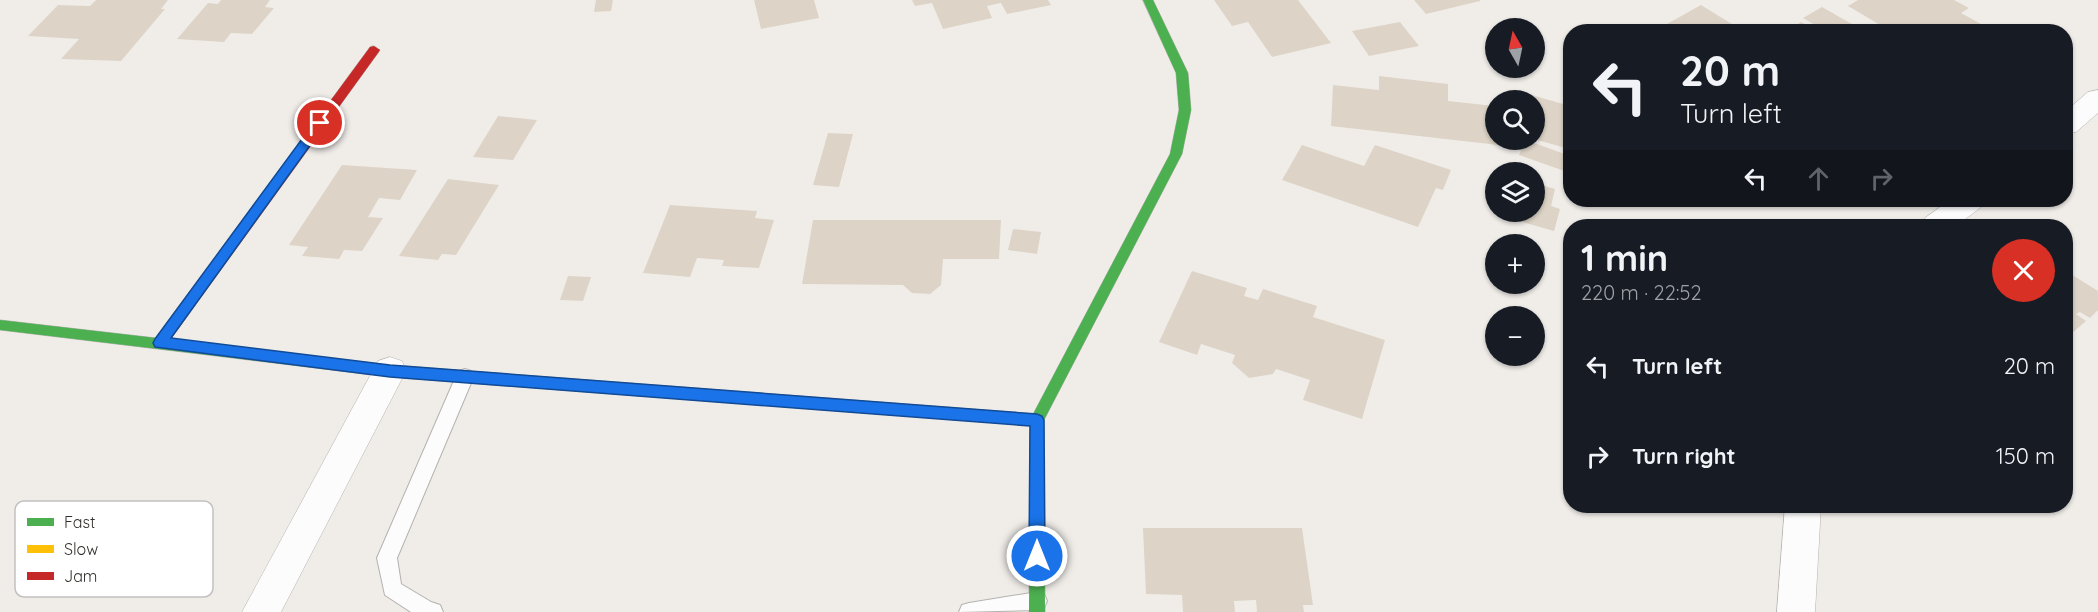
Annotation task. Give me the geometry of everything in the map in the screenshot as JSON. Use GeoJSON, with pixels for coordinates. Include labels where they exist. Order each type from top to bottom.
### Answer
{"type":"FeatureCollection","features":[{"type":"Feature","properties":{"kind":"street"},"geometry":{"type":"LineString","coordinates":[[1036,606],[1037,420],[1176,154],[1185,110],[1182,73],[1149,0]]}},
{"type":"Feature","properties":{"kind":"street"},"geometry":{"type":"LineString","coordinates":[[160,343],[374,50]]}},
{"type":"Feature","properties":{"kind":"street"},"geometry":{"type":"LineString","coordinates":[[2073,119],[2098,99]]}},
{"type":"Feature","properties":{"kind":"street"},"geometry":{"type":"LineString","coordinates":[[1945,219],[1961,207]]}},
{"type":"Feature","properties":{"kind":"street"},"geometry":{"type":"LineString","coordinates":[[0,325],[390,371],[1037,420]]}},
{"type":"Feature","properties":{"kind":"street"},"geometry":{"type":"LineString","coordinates":[[261,612],[390,371]]}},
{"type":"Feature","properties":{"kind":"street"},"geometry":{"type":"LineString","coordinates":[[1796,612],[1803,513]]}},
{"type":"Feature","properties":{"kind":"lane"},"geometry":{"type":"LineString","coordinates":[[433,612],[427,611],[392,589],[387,558],[465,376]]}},
{"type":"Feature","properties":{"kind":"lane"},"geometry":{"type":"LineString","coordinates":[[969,612],[1036,606]]}},
{"type":"Feature","properties":{"kind":"building"},"geometry":{"type":"Polygon","coordinates":[[[96,0],[168,0],[161,9],[165,9],[121,61],[61,59],[79,39],[28,36],[58,5],[90,6],[96,0]]]}},
{"type":"Feature","properties":{"kind":"building"},"geometry":{"type":"Polygon","coordinates":[[[221,0],[270,0],[265,7],[274,8],[252,34],[231,33],[224,42],[177,39],[208,3],[218,4],[221,0]]]}},
{"type":"Feature","properties":{"kind":"building"},"geometry":{"type":"Polygon","coordinates":[[[596,0],[613,0],[611,11],[594,12],[596,0]]]}},
{"type":"Feature","properties":{"kind":"building"},"geometry":{"type":"Polygon","coordinates":[[[754,0],[814,0],[819,18],[761,29],[754,0]]]}},
{"type":"Feature","properties":{"kind":"building"},"geometry":{"type":"Polygon","coordinates":[[[912,0],[1048,0],[1051,5],[1007,14],[1001,3],[987,6],[992,18],[943,29],[932,3],[915,6],[912,0]]]}},
{"type":"Feature","properties":{"kind":"building"},"geometry":{"type":"Polygon","coordinates":[[[1214,0],[1298,0],[1331,43],[1272,57],[1248,22],[1232,26],[1214,0]]]}},
{"type":"Feature","properties":{"kind":"building"},"geometry":{"type":"Polygon","coordinates":[[[1414,0],[1480,0],[1480,1],[1426,14],[1414,0]]]}},
{"type":"Feature","properties":{"kind":"building"},"geometry":{"type":"Polygon","coordinates":[[[1858,0],[1954,0],[1969,8],[1961,13],[1981,24],[1878,24],[1848,6],[1858,0]]]}},
{"type":"Feature","properties":{"kind":"building"},"geometry":{"type":"Polygon","coordinates":[[[1701,5],[1732,24],[1667,24],[1701,5]]]}},
{"type":"Feature","properties":{"kind":"building"},"geometry":{"type":"Polygon","coordinates":[[[1822,7],[1852,24],[1813,24],[1803,18],[1822,7]]]}},
{"type":"Feature","properties":{"kind":"building"},"geometry":{"type":"Polygon","coordinates":[[[1400,22],[1419,46],[1369,56],[1352,31],[1400,22]]]}},
{"type":"Feature","properties":{"kind":"building"},"geometry":{"type":"Polygon","coordinates":[[[1379,76],[1448,84],[1448,101],[1485,105],[1485,144],[1331,126],[1333,85],[1379,90],[1379,76]]]}},
{"type":"Feature","properties":{"kind":"building"},"geometry":{"type":"Polygon","coordinates":[[[1545,99],[1563,104],[1563,147],[1545,142],[1545,99]]]}},
{"type":"Feature","properties":{"kind":"building"},"geometry":{"type":"Polygon","coordinates":[[[498,116],[537,120],[513,160],[473,157],[498,116]]]}},
{"type":"Feature","properties":{"kind":"building"},"geometry":{"type":"Polygon","coordinates":[[[828,133],[853,134],[839,187],[813,185],[828,133]]]}},
{"type":"Feature","properties":{"kind":"building"},"geometry":{"type":"Polygon","coordinates":[[[1302,145],[1364,166],[1375,145],[1451,170],[1443,190],[1436,188],[1418,227],[1282,180],[1302,145]]]}},
{"type":"Feature","properties":{"kind":"building"},"geometry":{"type":"Polygon","coordinates":[[[1545,147],[1563,153],[1563,171],[1545,164],[1545,162],[1519,155],[1521,150],[1545,150],[1545,147]]]}},
{"type":"Feature","properties":{"kind":"building"},"geometry":{"type":"Polygon","coordinates":[[[342,165],[417,170],[400,200],[379,198],[368,217],[383,218],[362,251],[344,250],[339,259],[302,256],[308,247],[289,245],[342,165]]]}},
{"type":"Feature","properties":{"kind":"building"},"geometry":{"type":"Polygon","coordinates":[[[448,179],[499,185],[456,255],[442,254],[438,260],[399,256],[448,179]]]}},
{"type":"Feature","properties":{"kind":"building"},"geometry":{"type":"Polygon","coordinates":[[[1545,186],[1555,189],[1551,206],[1560,209],[1554,231],[1522,222],[1545,222],[1545,186]]]}},
{"type":"Feature","properties":{"kind":"building"},"geometry":{"type":"Polygon","coordinates":[[[670,205],[757,211],[755,218],[774,220],[759,268],[722,266],[724,260],[697,258],[690,277],[643,273],[670,205]]]}},
{"type":"Feature","properties":{"kind":"building"},"geometry":{"type":"Polygon","coordinates":[[[813,220],[1001,220],[999,259],[943,259],[941,285],[930,294],[912,293],[903,285],[802,284],[813,220]]]}},
{"type":"Feature","properties":{"kind":"building"},"geometry":{"type":"Polygon","coordinates":[[[1013,229],[1041,232],[1037,254],[1008,250],[1013,229]]]}},
{"type":"Feature","properties":{"kind":"building"},"geometry":{"type":"Polygon","coordinates":[[[1192,271],[1247,288],[1244,296],[1258,300],[1263,289],[1317,306],[1313,317],[1385,340],[1362,419],[1303,400],[1310,380],[1276,369],[1273,374],[1249,378],[1232,363],[1235,355],[1201,344],[1197,355],[1159,342],[1192,271]]]}},
{"type":"Feature","properties":{"kind":"building"},"geometry":{"type":"Polygon","coordinates":[[[2073,275],[2098,291],[2098,310],[2090,318],[2080,312],[2076,314],[2086,321],[2073,332],[2073,275]]]}},
{"type":"Feature","properties":{"kind":"building"},"geometry":{"type":"Polygon","coordinates":[[[568,276],[591,277],[583,301],[560,300],[568,276]]]}},
{"type":"Feature","properties":{"kind":"building"},"geometry":{"type":"Polygon","coordinates":[[[1143,528],[1302,528],[1313,605],[1303,605],[1304,612],[1257,612],[1256,600],[1234,601],[1235,612],[1183,612],[1182,595],[1146,594],[1143,528]]]}},
{"type":"Feature","properties":{"kind":"traffic: fast"},"geometry":{"type":"LineString","coordinates":[[1037,612],[1037,420],[1176,154],[1185,110],[1182,73],[1148,0]]}},
{"type":"Feature","properties":{"kind":"traffic: fast"},"geometry":{"type":"LineString","coordinates":[[0,325],[390,371],[588,386]]}},
{"type":"Feature","properties":{"kind":"traffic: slow"},"geometry":{"type":"LineString","coordinates":[[588,386],[1037,420]]}},
{"type":"Feature","properties":{"kind":"traffic: jam"},"geometry":{"type":"LineString","coordinates":[[160,343],[374,50]]}},
{"type":"Feature","properties":{"kind":"route"},"geometry":{"type":"LineString","coordinates":[[320,123],[160,343],[390,371],[1037,420],[1037,556]]}}]}
